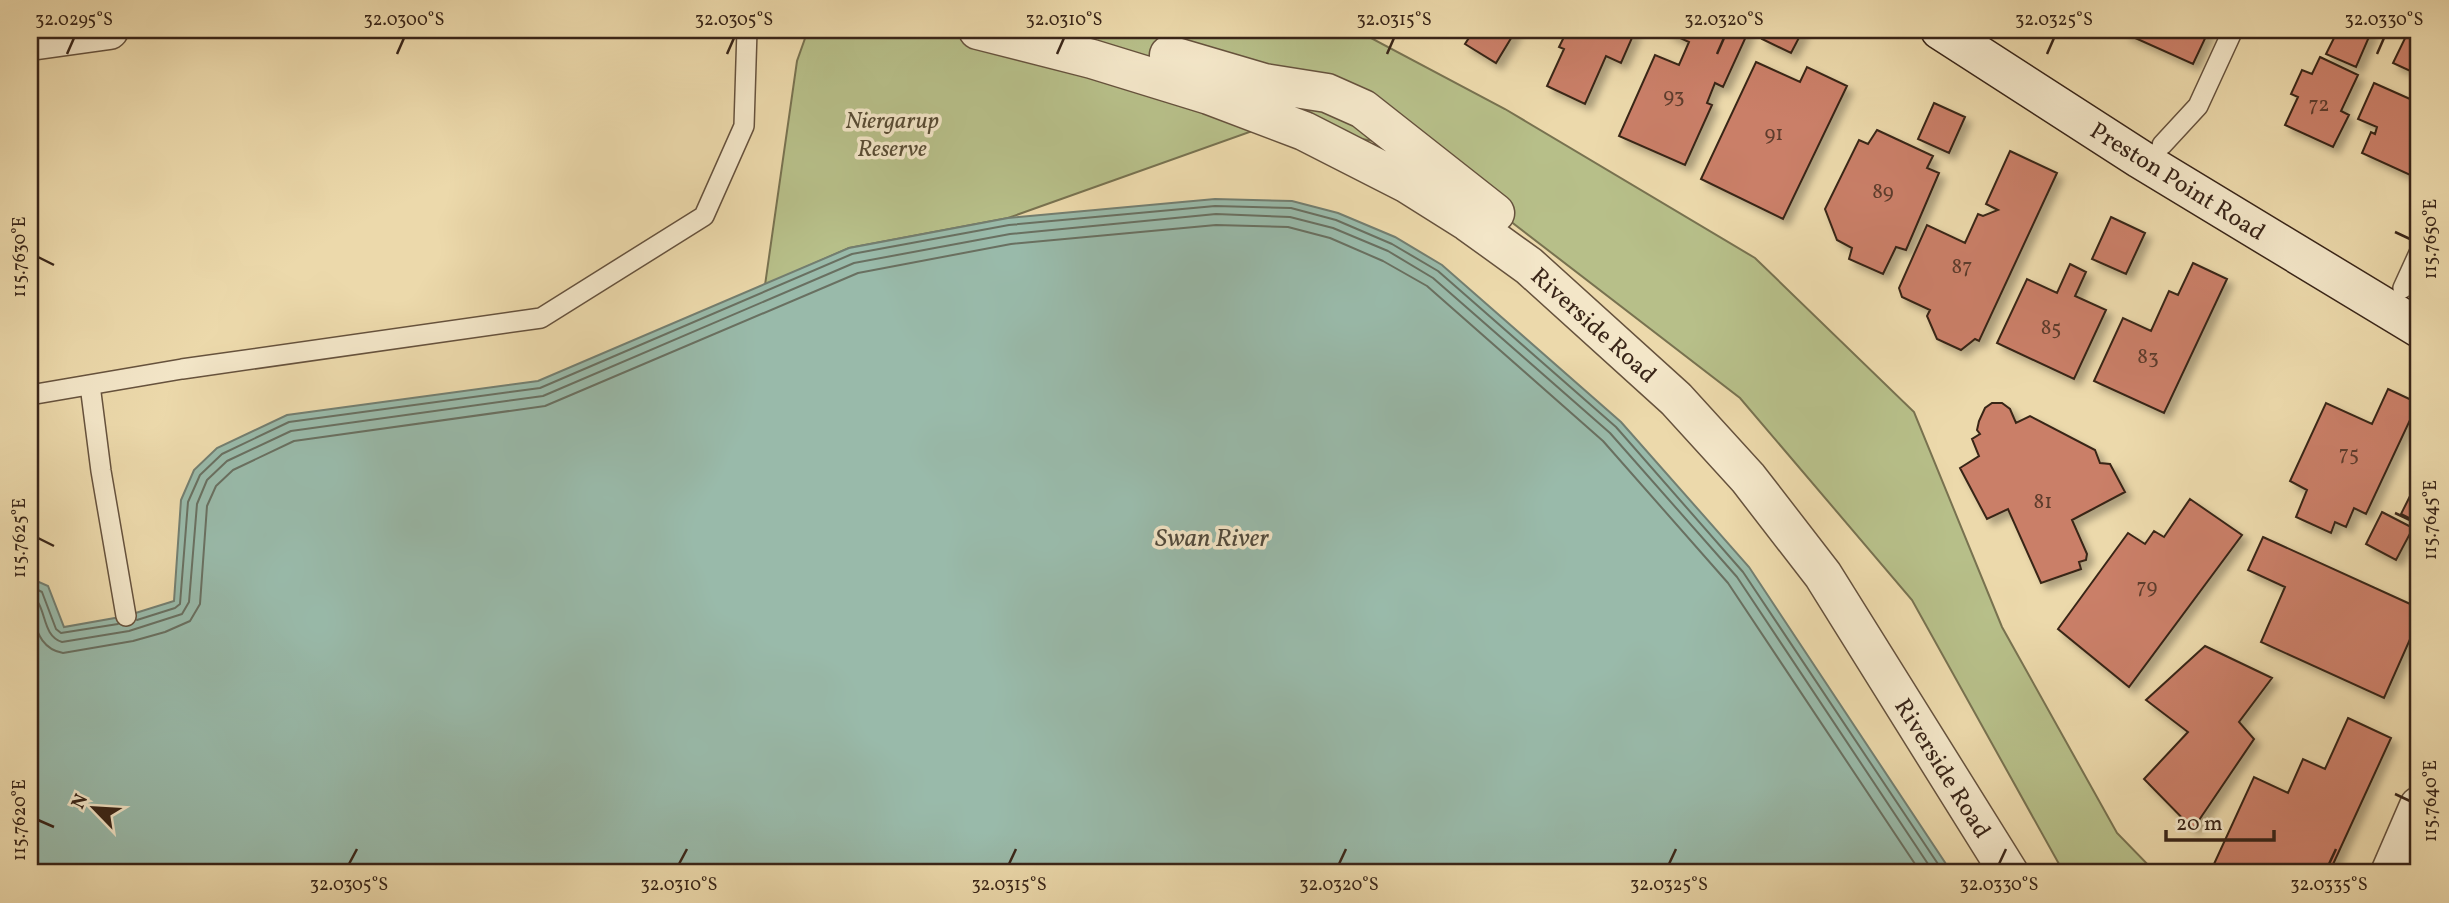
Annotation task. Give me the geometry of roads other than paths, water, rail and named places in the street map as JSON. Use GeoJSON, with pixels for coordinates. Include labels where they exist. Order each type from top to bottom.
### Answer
{"type":"FeatureCollection","features":[{"type":"Feature","properties":{"kind":"street"},"geometry":{"type":"LineString","coordinates":[[30,41],[109,30]]}},
{"type":"Feature","properties":{"kind":"street","name":"Riverside Road"},"geometry":{"type":"LineString","coordinates":[[978,30],[1092,59],[1209,95],[1304,131],[1406,183],[1468,222],[1529,266],[1676,399],[1748,478],[1823,575],[2009,873]]}},
{"type":"Feature","properties":{"kind":"street","name":"Riverside Road"},"geometry":{"type":"LineString","coordinates":[[1083,30],[1264,83],[1327,93],[1363,109],[1637,327],[1714,405],[1847,573],[2035,873]]}},
{"type":"Feature","properties":{"kind":"street","name":"Preston Point Road"},"geometry":{"type":"LineString","coordinates":[[1940,30],[2140,159],[2419,328]]}},
{"type":"Feature","properties":{"kind":"street","name":"Preston Point Road"},"geometry":{"type":"LineString","coordinates":[[1987,30],[2162,145],[2411,294]]}},
{"type":"Feature","properties":{"kind":"street"},"geometry":{"type":"LineString","coordinates":[[2390,873],[2419,806]]}},
{"type":"Feature","properties":{"kind":"lane"},"geometry":{"type":"LineString","coordinates":[[30,395],[182,369],[541,318],[704,216],[744,126],[747,30]]}},
{"type":"Feature","properties":{"kind":"lane"},"geometry":{"type":"LineString","coordinates":[[2162,145],[2198,106],[2232,30]]}},
{"type":"Feature","properties":{"kind":"lane"},"geometry":{"type":"LineString","coordinates":[[2411,294],[2419,253]]}},
{"type":"Feature","properties":{"kind":"lane"},"geometry":{"type":"LineString","coordinates":[[90,385],[101,471],[126,616]]}},
{"type":"Feature","properties":{"kind":"water","name":"Swan River"},"geometry":{"type":"Polygon","coordinates":[[[1215,199],[1292,201],[1338,213],[1395,237],[1442,265],[1621,422],[1749,567],[1952,873],[30,873],[30,578],[48,586],[64,627],[126,616],[174,601],[181,500],[194,470],[217,448],[287,415],[538,381],[849,248],[1008,218],[1215,199]]]}},
{"type":"Feature","properties":{"kind":"park label","name":"Niergarup Reserve"},"geometry":{"type":"Point","coordinates":[892,134]}}]}
